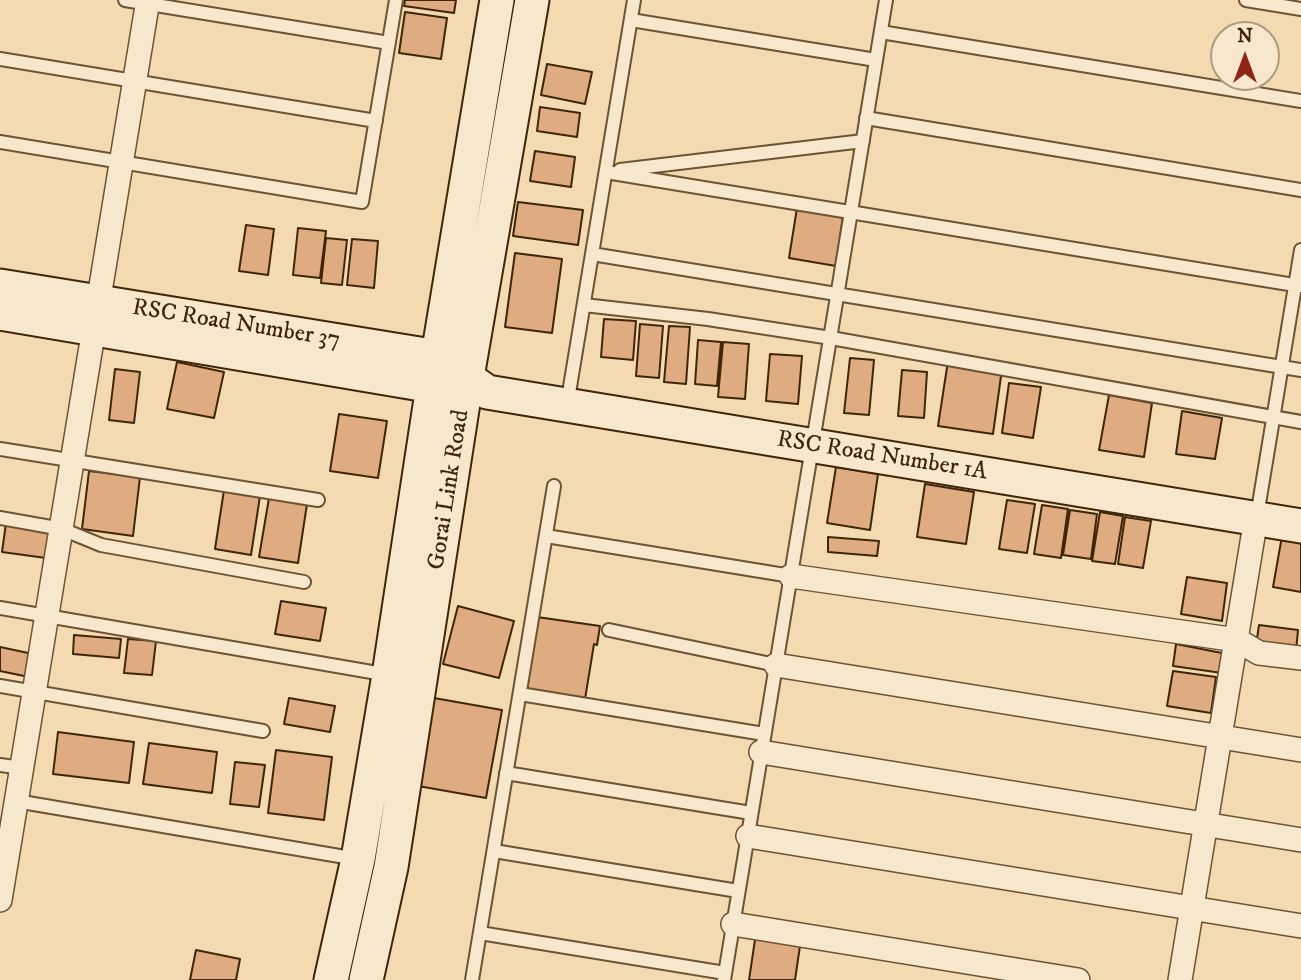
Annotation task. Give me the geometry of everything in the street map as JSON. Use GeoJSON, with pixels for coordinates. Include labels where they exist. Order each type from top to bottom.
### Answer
{"type":"FeatureCollection","features":[{"type":"Feature","properties":{"kind":"main road","name":"Gorai Link Road"},"geometry":{"type":"LineString","coordinates":[[405,678],[435,371],[497,0]]}},
{"type":"Feature","properties":{"kind":"main road","name":"Gorai Link Road"},"geometry":{"type":"LineString","coordinates":[[366,980],[374,863],[405,678],[467,377],[532,0]]}},
{"type":"Feature","properties":{"kind":"main road","name":"RSC Road Number 37"},"geometry":{"type":"LineString","coordinates":[[0,286],[96,316],[467,377]]}},
{"type":"Feature","properties":{"kind":"main road"},"geometry":{"type":"LineString","coordinates":[[0,313],[96,316]]}},
{"type":"Feature","properties":{"kind":"main road","name":"RSC Road Number 1A"},"geometry":{"type":"LineString","coordinates":[[467,377],[487,393],[1301,526]]}},
{"type":"Feature","properties":{"kind":"main road","name":"Gorai Link Road"},"geometry":{"type":"LineString","coordinates":[[331,980],[374,863]]}},
{"type":"Feature","properties":{"kind":"street"},"geometry":{"type":"LineString","coordinates":[[0,900],[5,841],[16,801],[11,766],[34,692],[62,529],[135,81],[140,1]]}},
{"type":"Feature","properties":{"kind":"street"},"geometry":{"type":"LineString","coordinates":[[1180,980],[1256,518]]}},
{"type":"Feature","properties":{"kind":"street"},"geometry":{"type":"LineString","coordinates":[[790,576],[1237,640],[1259,653],[1301,658]]}},
{"type":"Feature","properties":{"kind":"street"},"geometry":{"type":"LineString","coordinates":[[776,665],[1301,750]]}},
{"type":"Feature","properties":{"kind":"street"},"geometry":{"type":"LineString","coordinates":[[763,743],[1301,840]]}},
{"type":"Feature","properties":{"kind":"street"},"geometry":{"type":"LineString","coordinates":[[750,824],[1192,908],[1301,926]]}},
{"type":"Feature","properties":{"kind":"street"},"geometry":{"type":"LineString","coordinates":[[733,924],[1078,980]]}},
{"type":"Feature","properties":{"kind":"lane"},"geometry":{"type":"LineString","coordinates":[[0,142],[362,202],[396,0]]}},
{"type":"Feature","properties":{"kind":"lane"},"geometry":{"type":"LineString","coordinates":[[567,405],[634,0]]}},
{"type":"Feature","properties":{"kind":"lane"},"geometry":{"type":"LineString","coordinates":[[480,933],[724,976],[886,0]]}},
{"type":"Feature","properties":{"kind":"lane"},"geometry":{"type":"LineString","coordinates":[[1246,0],[1301,9]]}},
{"type":"Feature","properties":{"kind":"lane"},"geometry":{"type":"LineString","coordinates":[[140,1],[389,43]]}},
{"type":"Feature","properties":{"kind":"lane"},"geometry":{"type":"LineString","coordinates":[[631,20],[876,60]]}},
{"type":"Feature","properties":{"kind":"lane"},"geometry":{"type":"LineString","coordinates":[[881,32],[1301,101]]}},
{"type":"Feature","properties":{"kind":"lane"},"geometry":{"type":"LineString","coordinates":[[0,59],[376,121]]}},
{"type":"Feature","properties":{"kind":"lane"},"geometry":{"type":"LineString","coordinates":[[866,118],[1301,190]]}},
{"type":"Feature","properties":{"kind":"lane"},"geometry":{"type":"LineString","coordinates":[[606,172],[863,141]]}},
{"type":"Feature","properties":{"kind":"lane"},"geometry":{"type":"LineString","coordinates":[[606,172],[1298,285]]}},
{"type":"Feature","properties":{"kind":"lane"},"geometry":{"type":"LineString","coordinates":[[1256,518],[1298,285],[1301,250]]}},
{"type":"Feature","properties":{"kind":"lane"},"geometry":{"type":"LineString","coordinates":[[592,254],[1301,370]]}},
{"type":"Feature","properties":{"kind":"lane"},"geometry":{"type":"LineString","coordinates":[[584,305],[708,319],[831,338],[1301,422]]}},
{"type":"Feature","properties":{"kind":"lane"},"geometry":{"type":"LineString","coordinates":[[0,449],[318,500]]}},
{"type":"Feature","properties":{"kind":"lane"},"geometry":{"type":"LineString","coordinates":[[472,980],[554,486]]}},
{"type":"Feature","properties":{"kind":"lane"},"geometry":{"type":"LineString","coordinates":[[0,518],[62,529],[101,545],[304,582]]}},
{"type":"Feature","properties":{"kind":"lane"},"geometry":{"type":"LineString","coordinates":[[546,536],[790,576]]}},
{"type":"Feature","properties":{"kind":"lane"},"geometry":{"type":"LineString","coordinates":[[0,608],[405,678]]}},
{"type":"Feature","properties":{"kind":"lane"},"geometry":{"type":"LineString","coordinates":[[609,630],[776,665]]}},
{"type":"Feature","properties":{"kind":"lane"},"geometry":{"type":"LineString","coordinates":[[0,686],[263,731]]}},
{"type":"Feature","properties":{"kind":"lane"},"geometry":{"type":"LineString","coordinates":[[520,694],[763,743]]}},
{"type":"Feature","properties":{"kind":"lane"},"geometry":{"type":"LineString","coordinates":[[506,773],[750,824]]}},
{"type":"Feature","properties":{"kind":"lane"},"geometry":{"type":"LineString","coordinates":[[16,801],[374,863]]}},
{"type":"Feature","properties":{"kind":"lane"},"geometry":{"type":"LineString","coordinates":[[494,851],[738,891]]}},
{"type":"Feature","properties":{"kind":"building"},"geometry":{"type":"Polygon","coordinates":[[[405,0],[456,0],[454,13],[404,6],[405,0]]]}},
{"type":"Feature","properties":{"kind":"building"},"geometry":{"type":"Polygon","coordinates":[[[405,12],[447,18],[441,59],[399,53],[405,12]]]}},
{"type":"Feature","properties":{"kind":"building"},"geometry":{"type":"Polygon","coordinates":[[[547,64],[592,72],[585,104],[541,95],[547,64]]]}},
{"type":"Feature","properties":{"kind":"building"},"geometry":{"type":"Polygon","coordinates":[[[540,107],[580,113],[577,137],[537,131],[540,107]]]}},
{"type":"Feature","properties":{"kind":"building"},"geometry":{"type":"Polygon","coordinates":[[[535,151],[575,157],[571,187],[530,181],[535,151]]]}},
{"type":"Feature","properties":{"kind":"building"},"geometry":{"type":"Polygon","coordinates":[[[518,202],[583,210],[578,245],[513,236],[518,202]]]}},
{"type":"Feature","properties":{"kind":"building"},"geometry":{"type":"Polygon","coordinates":[[[797,208],[843,216],[836,266],[789,258],[797,208]]]}},
{"type":"Feature","properties":{"kind":"building"},"geometry":{"type":"Polygon","coordinates":[[[246,225],[274,229],[268,275],[239,271],[246,225]]]}},
{"type":"Feature","properties":{"kind":"building"},"geometry":{"type":"Polygon","coordinates":[[[298,228],[326,231],[320,278],[293,275],[298,228]]]}},
{"type":"Feature","properties":{"kind":"building"},"geometry":{"type":"Polygon","coordinates":[[[326,238],[347,240],[342,285],[321,283],[326,238]]]}},
{"type":"Feature","properties":{"kind":"building"},"geometry":{"type":"Polygon","coordinates":[[[352,239],[378,241],[374,288],[347,285],[352,239]]]}},
{"type":"Feature","properties":{"kind":"building"},"geometry":{"type":"Polygon","coordinates":[[[515,253],[562,259],[552,333],[505,327],[515,253]]]}},
{"type":"Feature","properties":{"kind":"building"},"geometry":{"type":"Polygon","coordinates":[[[604,319],[636,321],[633,360],[601,357],[604,319]]]}},
{"type":"Feature","properties":{"kind":"building"},"geometry":{"type":"Polygon","coordinates":[[[640,324],[663,326],[659,378],[636,376],[640,324]]]}},
{"type":"Feature","properties":{"kind":"building"},"geometry":{"type":"Polygon","coordinates":[[[669,326],[690,327],[686,384],[664,382],[669,326]]]}},
{"type":"Feature","properties":{"kind":"building"},"geometry":{"type":"Polygon","coordinates":[[[698,340],[721,342],[717,386],[695,384],[698,340]]]}},
{"type":"Feature","properties":{"kind":"building"},"geometry":{"type":"Polygon","coordinates":[[[723,342],[749,344],[745,399],[718,397],[723,342]]]}},
{"type":"Feature","properties":{"kind":"building"},"geometry":{"type":"Polygon","coordinates":[[[770,354],[802,356],[798,404],[766,401],[770,354]]]}},
{"type":"Feature","properties":{"kind":"building"},"geometry":{"type":"Polygon","coordinates":[[[850,358],[874,360],[869,415],[844,413],[850,358]]]}},
{"type":"Feature","properties":{"kind":"building"},"geometry":{"type":"Polygon","coordinates":[[[948,361],[1002,369],[993,434],[938,426],[948,361]]]}},
{"type":"Feature","properties":{"kind":"building"},"geometry":{"type":"Polygon","coordinates":[[[177,362],[224,372],[214,418],[167,409],[177,362]]]}},
{"type":"Feature","properties":{"kind":"building"},"geometry":{"type":"Polygon","coordinates":[[[115,369],[140,372],[134,423],[109,420],[115,369]]]}},
{"type":"Feature","properties":{"kind":"building"},"geometry":{"type":"Polygon","coordinates":[[[902,370],[927,372],[924,418],[898,416],[902,370]]]}},
{"type":"Feature","properties":{"kind":"building"},"geometry":{"type":"Polygon","coordinates":[[[1009,383],[1041,387],[1033,438],[1002,433],[1009,383]]]}},
{"type":"Feature","properties":{"kind":"building"},"geometry":{"type":"Polygon","coordinates":[[[1109,395],[1152,403],[1144,457],[1099,450],[1109,395]]]}},
{"type":"Feature","properties":{"kind":"building"},"geometry":{"type":"Polygon","coordinates":[[[1182,411],[1222,418],[1215,459],[1176,454],[1182,411]]]}},
{"type":"Feature","properties":{"kind":"building"},"geometry":{"type":"Polygon","coordinates":[[[339,414],[387,421],[378,478],[330,471],[339,414]]]}},
{"type":"Feature","properties":{"kind":"building"},"geometry":{"type":"Polygon","coordinates":[[[836,467],[878,474],[870,530],[827,523],[836,467]]]}},
{"type":"Feature","properties":{"kind":"building"},"geometry":{"type":"Polygon","coordinates":[[[89,471],[140,477],[133,536],[82,529],[89,471]]]}},
{"type":"Feature","properties":{"kind":"building"},"geometry":{"type":"Polygon","coordinates":[[[925,484],[974,492],[966,544],[917,537],[925,484]]]}},
{"type":"Feature","properties":{"kind":"building"},"geometry":{"type":"Polygon","coordinates":[[[224,490],[260,496],[251,555],[215,549],[224,490]]]}},
{"type":"Feature","properties":{"kind":"building"},"geometry":{"type":"Polygon","coordinates":[[[269,498],[307,504],[298,563],[259,557],[269,498]]]}},
{"type":"Feature","properties":{"kind":"building"},"geometry":{"type":"Polygon","coordinates":[[[1007,500],[1035,504],[1027,553],[999,549],[1007,500]]]}},
{"type":"Feature","properties":{"kind":"building"},"geometry":{"type":"Polygon","coordinates":[[[1042,505],[1068,509],[1061,558],[1034,554],[1042,505]]]}},
{"type":"Feature","properties":{"kind":"building"},"geometry":{"type":"Polygon","coordinates":[[[1070,510],[1097,514],[1091,559],[1063,555],[1070,510]]]}},
{"type":"Feature","properties":{"kind":"building"},"geometry":{"type":"Polygon","coordinates":[[[1100,512],[1123,516],[1115,564],[1092,561],[1100,512]]]}},
{"type":"Feature","properties":{"kind":"building"},"geometry":{"type":"Polygon","coordinates":[[[1125,517],[1151,521],[1143,568],[1118,564],[1125,517]]]}},
{"type":"Feature","properties":{"kind":"building"},"geometry":{"type":"Polygon","coordinates":[[[6,523],[50,529],[46,558],[2,552],[6,523]]]}},
{"type":"Feature","properties":{"kind":"building"},"geometry":{"type":"Polygon","coordinates":[[[1282,536],[1301,539],[1301,592],[1273,587],[1282,536]]]}},
{"type":"Feature","properties":{"kind":"building"},"geometry":{"type":"Polygon","coordinates":[[[828,537],[879,541],[877,556],[828,552],[828,537]]]}},
{"type":"Feature","properties":{"kind":"building"},"geometry":{"type":"Polygon","coordinates":[[[1187,577],[1227,583],[1222,621],[1181,614],[1187,577]]]}},
{"type":"Feature","properties":{"kind":"building"},"geometry":{"type":"Polygon","coordinates":[[[281,601],[326,608],[320,641],[275,634],[281,601]]]}},
{"type":"Feature","properties":{"kind":"building"},"geometry":{"type":"Polygon","coordinates":[[[458,606],[514,621],[499,678],[443,664],[458,606]]]}},
{"type":"Feature","properties":{"kind":"building"},"geometry":{"type":"Polygon","coordinates":[[[537,617],[600,626],[597,645],[594,644],[585,699],[527,691],[537,617]]]}},
{"type":"Feature","properties":{"kind":"building"},"geometry":{"type":"Polygon","coordinates":[[[1259,625],[1298,630],[1296,651],[1256,646],[1259,625]]]}},
{"type":"Feature","properties":{"kind":"building"},"geometry":{"type":"Polygon","coordinates":[[[74,635],[121,639],[119,658],[73,654],[74,635]]]}},
{"type":"Feature","properties":{"kind":"building"},"geometry":{"type":"Polygon","coordinates":[[[128,639],[156,641],[152,675],[124,673],[128,639]]]}},
{"type":"Feature","properties":{"kind":"building"},"geometry":{"type":"Polygon","coordinates":[[[1176,644],[1227,654],[1222,673],[1173,666],[1176,644]]]}},
{"type":"Feature","properties":{"kind":"building"},"geometry":{"type":"Polygon","coordinates":[[[0,647],[33,654],[29,677],[0,671],[0,647]]]}},
{"type":"Feature","properties":{"kind":"building"},"geometry":{"type":"Polygon","coordinates":[[[1173,671],[1216,677],[1211,713],[1167,706],[1173,671]]]}},
{"type":"Feature","properties":{"kind":"building"},"geometry":{"type":"Polygon","coordinates":[[[289,698],[335,706],[330,732],[284,724],[289,698]]]}},
{"type":"Feature","properties":{"kind":"building"},"geometry":{"type":"Polygon","coordinates":[[[434,698],[502,710],[486,798],[418,786],[434,698]]]}},
{"type":"Feature","properties":{"kind":"building"},"geometry":{"type":"Polygon","coordinates":[[[58,732],[134,742],[129,783],[53,774],[58,732]]]}},
{"type":"Feature","properties":{"kind":"building"},"geometry":{"type":"Polygon","coordinates":[[[149,743],[217,752],[212,793],[143,784],[149,743]]]}},
{"type":"Feature","properties":{"kind":"building"},"geometry":{"type":"Polygon","coordinates":[[[276,750],[332,757],[324,820],[268,813],[276,750]]]}},
{"type":"Feature","properties":{"kind":"building"},"geometry":{"type":"Polygon","coordinates":[[[235,762],[265,765],[259,807],[230,804],[235,762]]]}},
{"type":"Feature","properties":{"kind":"building"},"geometry":{"type":"Polygon","coordinates":[[[756,933],[801,939],[795,980],[749,980],[756,933]]]}},
{"type":"Feature","properties":{"kind":"building"},"geometry":{"type":"Polygon","coordinates":[[[196,950],[240,959],[236,980],[190,980],[196,950]]]}}]}
